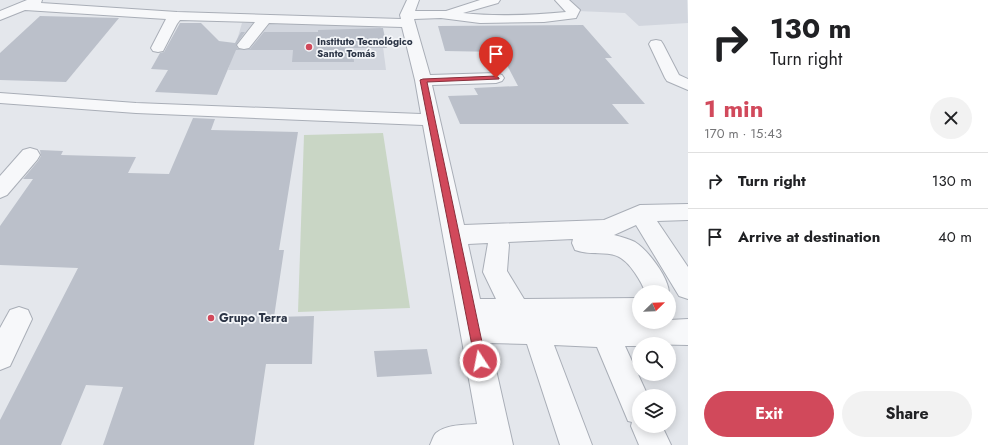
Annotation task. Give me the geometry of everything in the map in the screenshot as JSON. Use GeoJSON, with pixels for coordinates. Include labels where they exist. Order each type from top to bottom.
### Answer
{"type":"FeatureCollection","features":[{"type":"Feature","properties":{"kind":"street"},"geometry":{"type":"LineString","coordinates":[[0,16],[38,0]]}},
{"type":"Feature","properties":{"kind":"street"},"geometry":{"type":"LineString","coordinates":[[441,14],[494,0]]}},
{"type":"Feature","properties":{"kind":"street"},"geometry":{"type":"LineString","coordinates":[[22,6],[177,16],[264,18],[410,12],[480,19],[544,18],[571,15],[573,10],[561,0]]}},
{"type":"Feature","properties":{"kind":"street"},"geometry":{"type":"LineString","coordinates":[[410,12],[497,441],[453,441],[446,445]]}},
{"type":"Feature","properties":{"kind":"street"},"geometry":{"type":"LineString","coordinates":[[158,48],[171,22],[177,16]]}},
{"type":"Feature","properties":{"kind":"street"},"geometry":{"type":"LineString","coordinates":[[244,45],[261,26],[264,18]]}},
{"type":"Feature","properties":{"kind":"street"},"geometry":{"type":"LineString","coordinates":[[656,44],[673,78],[688,85]]}},
{"type":"Feature","properties":{"kind":"street"},"geometry":{"type":"LineString","coordinates":[[423,80],[496,78]]}},
{"type":"Feature","properties":{"kind":"street"},"geometry":{"type":"LineString","coordinates":[[0,98],[143,108],[432,120]]}},
{"type":"Feature","properties":{"kind":"street"},"geometry":{"type":"LineString","coordinates":[[0,190],[30,154]]}},
{"type":"Feature","properties":{"kind":"street"},"geometry":{"type":"LineString","coordinates":[[456,240],[606,230],[640,213],[688,212]]}},
{"type":"Feature","properties":{"kind":"street"},"geometry":{"type":"LineString","coordinates":[[640,213],[688,288]]}},
{"type":"Feature","properties":{"kind":"street"},"geometry":{"type":"LineString","coordinates":[[456,240],[498,245],[613,243],[629,249],[643,265],[655,285]]}},
{"type":"Feature","properties":{"kind":"street"},"geometry":{"type":"LineString","coordinates":[[498,245],[495,272],[517,311]]}},
{"type":"Feature","properties":{"kind":"street"},"geometry":{"type":"LineString","coordinates":[[472,321],[517,311],[632,310]]}},
{"type":"Feature","properties":{"kind":"street"},"geometry":{"type":"LineString","coordinates":[[0,356],[19,319]]}},
{"type":"Feature","properties":{"kind":"street"},"geometry":{"type":"LineString","coordinates":[[472,321],[536,332],[605,334],[688,332]]}},
{"type":"Feature","properties":{"kind":"street"},"geometry":{"type":"LineString","coordinates":[[536,332],[576,445]]}},
{"type":"Feature","properties":{"kind":"street"},"geometry":{"type":"LineString","coordinates":[[605,334],[632,394]]}},
{"type":"Feature","properties":{"kind":"street"},"geometry":{"type":"LineString","coordinates":[[649,433],[655,445]]}},
{"type":"Feature","properties":{"kind":"shaded area"},"geometry":{"type":"Polygon","coordinates":[[[569,0],[687,0],[688,23],[639,26],[625,13],[577,11],[569,0]]]}},
{"type":"Feature","properties":{"kind":"shaded area","name":"Instituto Tecnológico Santo Tomás"},"geometry":{"type":"Polygon","coordinates":[[[242,23],[380,23],[386,70],[228,70],[242,23]]]}},
{"type":"Feature","properties":{"kind":"green space"},"geometry":{"type":"Polygon","coordinates":[[[383,133],[410,308],[298,312],[304,135],[383,133]]]}},
{"type":"Feature","properties":{"kind":"building"},"geometry":{"type":"Polygon","coordinates":[[[40,16],[119,18],[66,82],[0,80],[0,53],[40,16]]]}},
{"type":"Feature","properties":{"kind":"building"},"geometry":{"type":"Polygon","coordinates":[[[180,23],[201,23],[219,41],[235,43],[241,32],[245,32],[236,45],[238,49],[243,50],[236,50],[217,95],[155,92],[168,70],[151,69],[160,53],[164,52],[180,23]]]}},
{"type":"Feature","properties":{"kind":"building"},"geometry":{"type":"Polygon","coordinates":[[[583,25],[612,58],[605,58],[645,104],[612,104],[629,124],[460,124],[448,96],[478,95],[474,88],[518,86],[500,52],[445,51],[438,26],[583,25]]]}},
{"type":"Feature","properties":{"kind":"building"},"geometry":{"type":"Polygon","coordinates":[[[383,28],[387,48],[353,48],[354,62],[292,62],[293,50],[245,50],[250,49],[264,32],[318,32],[318,30],[383,28]]]}},
{"type":"Feature","properties":{"kind":"building"},"geometry":{"type":"Polygon","coordinates":[[[193,118],[215,119],[211,130],[298,132],[279,250],[284,250],[274,317],[314,316],[312,364],[266,364],[254,445],[103,445],[123,387],[86,385],[61,445],[0,445],[0,420],[78,268],[0,265],[0,226],[33,179],[23,179],[41,156],[40,150],[63,151],[61,155],[136,157],[128,173],[169,174],[193,118]]]}},
{"type":"Feature","properties":{"kind":"building"},"geometry":{"type":"Polygon","coordinates":[[[427,349],[432,374],[377,377],[374,351],[427,349]]]}},
{"type":"Feature","properties":{"kind":"place","name":"Instituto Tecnológico Santo Tomás"},"geometry":{"type":"Point","coordinates":[309,47]}},
{"type":"Feature","properties":{"kind":"place","name":"Grupo Terra"},"geometry":{"type":"Point","coordinates":[211,318]}},
{"type":"Feature","properties":{"kind":"route"},"geometry":{"type":"LineString","coordinates":[[480,361],[423,80],[496,78]]}}]}
